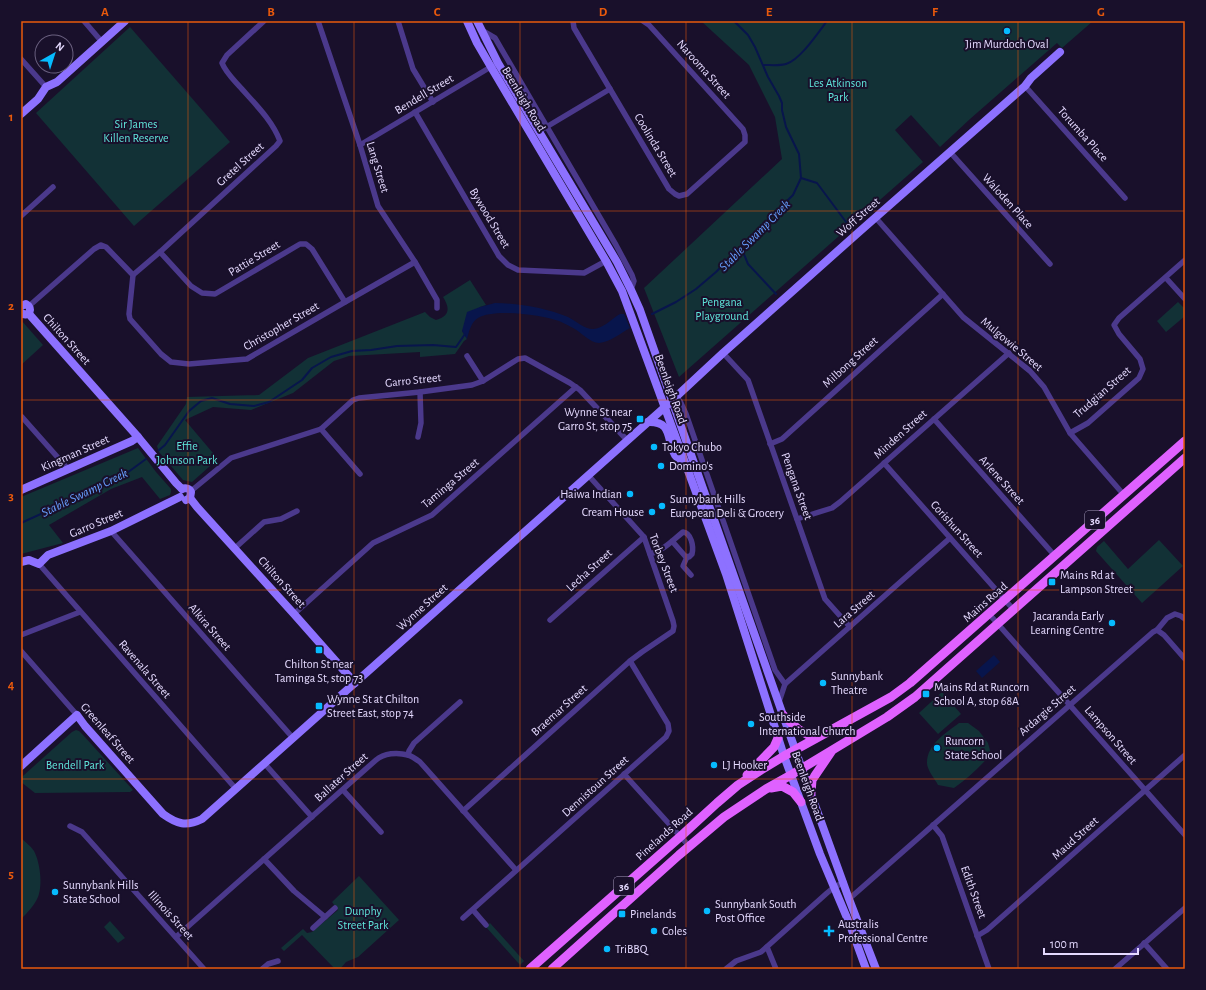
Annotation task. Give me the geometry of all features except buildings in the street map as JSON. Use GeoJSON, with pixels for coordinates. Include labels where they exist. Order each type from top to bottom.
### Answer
{"type":"FeatureCollection","features":[{"type":"Feature","properties":{"kind":"main road","name":"Mains Road"},"geometry":{"type":"LineString","coordinates":[[784,756],[891,697],[905,687],[1185,441]]}},
{"type":"Feature","properties":{"kind":"main road","name":"Mains Road"},"geometry":{"type":"LineString","coordinates":[[791,775],[887,717],[915,697],[1185,458]]}},
{"type":"Feature","properties":{"kind":"main road"},"geometry":{"type":"LineString","coordinates":[[784,715],[798,729],[808,735],[824,735]]}},
{"type":"Feature","properties":{"kind":"main road"},"geometry":{"type":"LineString","coordinates":[[738,785],[774,747],[778,738]]}},
{"type":"Feature","properties":{"kind":"main road"},"geometry":{"type":"LineString","coordinates":[[811,793],[812,780],[833,749]]}},
{"type":"Feature","properties":{"kind":"main road","name":"Pinelands Road"},"geometry":{"type":"LineString","coordinates":[[530,969],[738,785],[784,756]]}},
{"type":"Feature","properties":{"kind":"main road","name":"36"},"geometry":{"type":"LineString","coordinates":[[552,969],[724,817],[766,789],[791,775]]}},
{"type":"Feature","properties":{"kind":"main road"},"geometry":{"type":"LineString","coordinates":[[766,789],[782,786],[793,792],[801,802]]}},
{"type":"Feature","properties":{"kind":"street"},"geometry":{"type":"LineString","coordinates":[[84,21],[102,42]]}},
{"type":"Feature","properties":{"kind":"street"},"geometry":{"type":"LineString","coordinates":[[21,114],[38,98],[46,87],[57,82],[125,21]]}},
{"type":"Feature","properties":{"kind":"street","name":"Gretel Street"},"geometry":{"type":"LineString","coordinates":[[133,275],[280,141],[276,130],[225,70],[222,63],[227,55],[264,21]]}},
{"type":"Feature","properties":{"kind":"street","name":"Lang Street"},"geometry":{"type":"LineString","coordinates":[[318,21],[360,145],[378,206],[415,262],[437,300],[437,308]]}},
{"type":"Feature","properties":{"kind":"street"},"geometry":{"type":"LineString","coordinates":[[398,21],[413,69],[433,102]]}},
{"type":"Feature","properties":{"kind":"street","name":"Beenleigh Road"},"geometry":{"type":"LineString","coordinates":[[467,21],[477,43],[542,129]]}},
{"type":"Feature","properties":{"kind":"street","name":"Beenleigh Road"},"geometry":{"type":"LineString","coordinates":[[477,21],[494,65],[531,136],[606,261],[622,291],[726,574],[784,756],[820,854],[850,925],[866,969]]}},
{"type":"Feature","properties":{"kind":"street","name":"Coolinda Street"},"geometry":{"type":"LineString","coordinates":[[573,21],[574,28],[670,189],[675,194],[679,196],[687,194],[745,142],[745,135]]}},
{"type":"Feature","properties":{"kind":"street","name":"Narooma Street"},"geometry":{"type":"LineString","coordinates":[[643,21],[649,25],[743,128],[745,135]]}},
{"type":"Feature","properties":{"kind":"street","name":"Beenleigh Road"},"geometry":{"type":"LineString","coordinates":[[481,30],[494,38],[542,129],[617,262],[640,310],[668,390],[674,399],[795,750],[876,969]]}},
{"type":"Feature","properties":{"kind":"street","name":"Woff Street"},"geometry":{"type":"LineString","coordinates":[[674,399],[723,353],[875,217],[1025,86],[1031,78],[1060,52]]}},
{"type":"Feature","properties":{"kind":"street"},"geometry":{"type":"LineString","coordinates":[[21,59],[46,87]]}},
{"type":"Feature","properties":{"kind":"street","name":"Bendell Street"},"geometry":{"type":"LineString","coordinates":[[360,145],[494,65]]}},
{"type":"Feature","properties":{"kind":"street","name":"Torumba Place"},"geometry":{"type":"LineString","coordinates":[[1025,86],[1125,198]]}},
{"type":"Feature","properties":{"kind":"street"},"geometry":{"type":"LineString","coordinates":[[531,136],[610,88]]}},
{"type":"Feature","properties":{"kind":"street","name":"Bywood Street"},"geometry":{"type":"LineString","coordinates":[[415,112],[499,256],[508,265],[518,270],[584,273],[606,261]]}},
{"type":"Feature","properties":{"kind":"street","name":"Waloden Place"},"geometry":{"type":"LineString","coordinates":[[950,152],[1050,264]]}},
{"type":"Feature","properties":{"kind":"street"},"geometry":{"type":"LineString","coordinates":[[21,216],[53,187]]}},
{"type":"Feature","properties":{"kind":"street","name":"Mulgowie Street"},"geometry":{"type":"LineString","coordinates":[[875,217],[973,326],[1009,352],[1030,371],[1044,387],[1070,433],[1124,495]]}},
{"type":"Feature","properties":{"kind":"street","name":"Pattie Street"},"geometry":{"type":"LineString","coordinates":[[160,252],[191,286],[202,293],[215,294],[300,244],[306,244],[312,249],[345,302]]}},
{"type":"Feature","properties":{"kind":"street"},"geometry":{"type":"LineString","coordinates":[[24,308],[101,245],[106,247],[133,275]]}},
{"type":"Feature","properties":{"kind":"street","name":"Trudgian Street"},"geometry":{"type":"LineString","coordinates":[[1070,433],[1088,423],[1139,378],[1143,369],[1140,359],[1114,326],[1119,318],[1185,260]]}},
{"type":"Feature","properties":{"kind":"street","name":"Christopher Street"},"geometry":{"type":"LineString","coordinates":[[133,275],[129,314],[130,319],[161,354],[171,362],[189,364],[247,359],[415,262]]}},
{"type":"Feature","properties":{"kind":"street"},"geometry":{"type":"LineString","coordinates":[[1166,278],[1185,299]]}},
{"type":"Feature","properties":{"kind":"street","name":"Milbong Street"},"geometry":{"type":"LineString","coordinates":[[770,444],[782,439],[943,294]]}},
{"type":"Feature","properties":{"kind":"street","name":"Chilton Street"},"geometry":{"type":"LineString","coordinates":[[24,308],[138,437],[176,483],[181,493]]}},
{"type":"Feature","properties":{"kind":"street","name":"Minden Street"},"geometry":{"type":"LineString","coordinates":[[798,519],[832,508],[840,502],[1009,352]]}},
{"type":"Feature","properties":{"kind":"street","name":"Pengana Street"},"geometry":{"type":"LineString","coordinates":[[723,353],[748,380],[825,599],[850,627]]}},
{"type":"Feature","properties":{"kind":"street"},"geometry":{"type":"LineString","coordinates":[[467,356],[482,381]]}},
{"type":"Feature","properties":{"kind":"street","name":"Garro Street"},"geometry":{"type":"LineString","coordinates":[[191,495],[231,458],[320,429],[353,400],[359,398],[472,385],[482,381],[518,359],[525,358],[576,387],[627,440]]}},
{"type":"Feature","properties":{"kind":"street","name":"Taminga Street"},"geometry":{"type":"LineString","coordinates":[[294,614],[373,543],[432,515],[576,387]]}},
{"type":"Feature","properties":{"kind":"street"},"geometry":{"type":"LineString","coordinates":[[418,437],[421,423],[420,392]]}},
{"type":"Feature","properties":{"kind":"street","name":"Beenleigh Road"},"geometry":{"type":"LineString","coordinates":[[674,399],[680,401],[686,414],[775,670],[785,684]]}},
{"type":"Feature","properties":{"kind":"street","name":"Wynne Street"},"geometry":{"type":"LineString","coordinates":[[183,824],[192,824],[202,819],[674,399]]}},
{"type":"Feature","properties":{"kind":"street"},"geometry":{"type":"LineString","coordinates":[[22,417],[68,469]]}},
{"type":"Feature","properties":{"kind":"street","name":"Arlene Street"},"geometry":{"type":"LineString","coordinates":[[934,419],[1055,556]]}},
{"type":"Feature","properties":{"kind":"street"},"geometry":{"type":"LineString","coordinates":[[648,422],[662,424],[667,431],[675,456],[685,464]]}},
{"type":"Feature","properties":{"kind":"street"},"geometry":{"type":"LineString","coordinates":[[320,429],[360,474]]}},
{"type":"Feature","properties":{"kind":"street","name":"Kingman Street"},"geometry":{"type":"LineString","coordinates":[[21,490],[132,442],[138,437]]}},
{"type":"Feature","properties":{"kind":"street","name":"Corishun Street"},"geometry":{"type":"LineString","coordinates":[[884,463],[1013,609]]}},
{"type":"Feature","properties":{"kind":"street","name":"Torbey Street"},"geometry":{"type":"LineString","coordinates":[[588,475],[644,537],[673,621],[673,631]]}},
{"type":"Feature","properties":{"kind":"street"},"geometry":{"type":"LineString","coordinates":[[181,493],[183,500],[186,500],[191,495]]}},
{"type":"Feature","properties":{"kind":"street","name":"Garro Street"},"geometry":{"type":"LineString","coordinates":[[39,564],[48,555],[111,531],[181,493]]}},
{"type":"Feature","properties":{"kind":"street","name":"Chilton Street"},"geometry":{"type":"LineString","coordinates":[[191,495],[197,507],[355,683]]}},
{"type":"Feature","properties":{"kind":"street"},"geometry":{"type":"LineString","coordinates":[[235,548],[264,522],[281,519],[296,511]]}},
{"type":"Feature","properties":{"kind":"street","name":"Alkira Street"},"geometry":{"type":"LineString","coordinates":[[111,531],[293,738]]}},
{"type":"Feature","properties":{"kind":"street"},"geometry":{"type":"LineString","coordinates":[[650,554],[659,551],[683,532],[687,532],[690,537],[693,551],[692,554],[687,557],[683,566],[691,575]]}},
{"type":"Feature","properties":{"kind":"street","name":"Lecha Street"},"geometry":{"type":"LineString","coordinates":[[550,620],[644,537]]}},
{"type":"Feature","properties":{"kind":"street","name":"Lara Street"},"geometry":{"type":"LineString","coordinates":[[785,684],[950,538]]}},
{"type":"Feature","properties":{"kind":"street"},"geometry":{"type":"LineString","coordinates":[[672,541],[687,557]]}},
{"type":"Feature","properties":{"kind":"street"},"geometry":{"type":"LineString","coordinates":[[21,562],[29,560],[39,564]]}},
{"type":"Feature","properties":{"kind":"street","name":"Ravenala Street"},"geometry":{"type":"LineString","coordinates":[[39,564],[236,789]]}},
{"type":"Feature","properties":{"kind":"street"},"geometry":{"type":"LineString","coordinates":[[21,635],[80,612]]}},
{"type":"Feature","properties":{"kind":"street","name":"Lampson Street"},"geometry":{"type":"LineString","coordinates":[[989,614],[1185,835]]}},
{"type":"Feature","properties":{"kind":"street","name":"Ardargie Street"},"geometry":{"type":"LineString","coordinates":[[849,899],[1070,704],[1157,630],[1167,618],[1175,614],[1185,619]]}},
{"type":"Feature","properties":{"kind":"street"},"geometry":{"type":"LineString","coordinates":[[1157,630],[1164,635],[1185,659]]}},
{"type":"Feature","properties":{"kind":"street","name":"Braemar Street"},"geometry":{"type":"LineString","coordinates":[[462,811],[630,661],[673,631]]}},
{"type":"Feature","properties":{"kind":"street","name":"Greenleaf Street"},"geometry":{"type":"LineString","coordinates":[[21,651],[163,814],[172,820],[183,824]]}},
{"type":"Feature","properties":{"kind":"street","name":"Dennistoun Street"},"geometry":{"type":"LineString","coordinates":[[463,918],[666,737],[669,731],[668,724],[630,661]]}},
{"type":"Feature","properties":{"kind":"street"},"geometry":{"type":"LineString","coordinates":[[779,702],[785,684]]}},
{"type":"Feature","properties":{"kind":"street"},"geometry":{"type":"LineString","coordinates":[[460,702],[414,743],[408,755],[420,762],[516,870]]}},
{"type":"Feature","properties":{"kind":"street"},"geometry":{"type":"LineString","coordinates":[[21,766],[77,715]]}},
{"type":"Feature","properties":{"kind":"street","name":"Ballater Street"},"geometry":{"type":"LineString","coordinates":[[176,937],[382,755],[408,755]]}},
{"type":"Feature","properties":{"kind":"street","name":"Maud Street"},"geometry":{"type":"LineString","coordinates":[[977,936],[987,930],[1185,755]]}},
{"type":"Feature","properties":{"kind":"street"},"geometry":{"type":"LineString","coordinates":[[264,763],[312,817]]}},
{"type":"Feature","properties":{"kind":"street"},"geometry":{"type":"LineString","coordinates":[[624,774],[690,846]]}},
{"type":"Feature","properties":{"kind":"street"},"geometry":{"type":"LineString","coordinates":[[343,790],[381,832]]}},
{"type":"Feature","properties":{"kind":"street","name":"Edith Street"},"geometry":{"type":"LineString","coordinates":[[933,825],[942,836],[989,969]]}},
{"type":"Feature","properties":{"kind":"street","name":"Illinois Street"},"geometry":{"type":"LineString","coordinates":[[70,826],[82,832],[204,969]]}},
{"type":"Feature","properties":{"kind":"street"},"geometry":{"type":"LineString","coordinates":[[264,859],[294,891],[325,917]]}},
{"type":"Feature","properties":{"kind":"street"},"geometry":{"type":"LineString","coordinates":[[726,969],[736,961],[761,952],[834,888],[844,882]]}},
{"type":"Feature","properties":{"kind":"street"},"geometry":{"type":"LineString","coordinates":[[313,928],[335,908]]}},
{"type":"Feature","properties":{"kind":"street"},"geometry":{"type":"LineString","coordinates":[[1115,969],[1185,908]]}},
{"type":"Feature","properties":{"kind":"street"},"geometry":{"type":"LineString","coordinates":[[472,910],[486,925]]}},
{"type":"Feature","properties":{"kind":"street"},"geometry":{"type":"LineString","coordinates":[[1144,943],[1167,969]]}},
{"type":"Feature","properties":{"kind":"street"},"geometry":{"type":"LineString","coordinates":[[767,947],[776,969]]}},
{"type":"Feature","properties":{"kind":"street"},"geometry":{"type":"LineString","coordinates":[[262,969],[268,964],[278,961]]}},
{"type":"Feature","properties":{"kind":"green space","name":"Les Atkinson Park"},"geometry":{"type":"Polygon","coordinates":[[[701,21],[1093,21],[1062,48],[1057,43],[940,147],[911,115],[895,130],[923,162],[679,377],[644,288],[782,159],[775,117],[749,65],[701,21]]]}},
{"type":"Feature","properties":{"kind":"green space","name":"Sir James Killen Reserve"},"geometry":{"type":"Polygon","coordinates":[[[130,27],[230,142],[134,226],[36,113],[130,27]]]}},
{"type":"Feature","properties":{"kind":"green space","name":"Effie Johnson Park"},"geometry":{"type":"Polygon","coordinates":[[[470,280],[486,305],[480,307],[462,331],[467,339],[455,354],[420,357],[420,352],[349,356],[334,361],[293,393],[251,410],[213,407],[185,420],[218,459],[192,482],[183,480],[159,452],[157,446],[186,404],[187,397],[259,395],[308,358],[425,312],[436,320],[441,318],[446,314],[448,308],[443,297],[470,280]]]}},
{"type":"Feature","properties":{"kind":"green space"},"geometry":{"type":"Polygon","coordinates":[[[1178,302],[1185,309],[1185,316],[1166,332],[1157,321],[1178,302]]]}},
{"type":"Feature","properties":{"kind":"green space"},"geometry":{"type":"Polygon","coordinates":[[[21,320],[43,345],[21,365],[21,320]]]}},
{"type":"Feature","properties":{"kind":"green space"},"geometry":{"type":"Polygon","coordinates":[[[138,448],[171,489],[170,495],[160,499],[142,477],[111,489],[49,525],[63,543],[21,554],[21,497],[138,448]]]}},
{"type":"Feature","properties":{"kind":"green space"},"geometry":{"type":"Polygon","coordinates":[[[1159,540],[1183,566],[1142,603],[1096,551],[1097,547],[1104,541],[1128,569],[1159,540]]]}},
{"type":"Feature","properties":{"kind":"green space"},"geometry":{"type":"Polygon","coordinates":[[[942,692],[961,714],[938,734],[919,713],[942,692]]]}},
{"type":"Feature","properties":{"kind":"green space"},"geometry":{"type":"Polygon","coordinates":[[[959,723],[968,723],[979,731],[988,743],[991,754],[974,772],[954,788],[938,785],[928,769],[927,763],[930,750],[943,735],[959,723]]]}},
{"type":"Feature","properties":{"kind":"green space","name":"Bendell Park"},"geometry":{"type":"Polygon","coordinates":[[[76,730],[83,735],[133,790],[130,792],[35,793],[21,782],[21,778],[24,775],[76,730]]]}},
{"type":"Feature","properties":{"kind":"green space"},"geometry":{"type":"Polygon","coordinates":[[[21,838],[34,851],[38,861],[41,880],[38,897],[31,909],[21,919],[21,838]]]}},
{"type":"Feature","properties":{"kind":"green space","name":"Dunphy Street Park"},"geometry":{"type":"Polygon","coordinates":[[[359,876],[399,920],[358,957],[346,962],[340,969],[335,969],[302,935],[284,951],[281,948],[303,929],[307,933],[312,932],[338,910],[332,902],[359,876]]]}},
{"type":"Feature","properties":{"kind":"green space"},"geometry":{"type":"Polygon","coordinates":[[[110,921],[125,938],[118,943],[104,927],[110,921]]]}},
{"type":"Feature","properties":{"kind":"green space"},"geometry":{"type":"Polygon","coordinates":[[[490,923],[524,961],[520,965],[486,927],[490,923]]]}},
{"type":"Feature","properties":{"kind":"shaded area"},"geometry":{"type":"Polygon","coordinates":[[[495,303],[523,305],[551,311],[568,317],[590,329],[597,329],[604,326],[620,314],[624,314],[630,328],[611,339],[596,343],[559,321],[530,315],[495,313],[478,318],[471,327],[467,339],[462,331],[467,312],[495,303]]]}},
{"type":"Feature","properties":{"kind":"shaded area"},"geometry":{"type":"Polygon","coordinates":[[[994,655],[1000,662],[982,678],[976,671],[994,655]]]}},
{"type":"Feature","properties":{"kind":"waterway","name":"Stable Swamp Creek"},"geometry":{"type":"LineString","coordinates":[[652,314],[676,302],[696,289],[716,272],[793,195],[801,178],[799,154],[786,127],[782,103],[748,35],[734,21]]}},
{"type":"Feature","properties":{"kind":"waterway"},"geometry":{"type":"LineString","coordinates":[[764,65],[786,64],[797,57],[803,52],[827,21]]}},
{"type":"Feature","properties":{"kind":"waterway"},"geometry":{"type":"LineString","coordinates":[[801,178],[817,183],[852,230]]}},
{"type":"Feature","properties":{"kind":"waterway"},"geometry":{"type":"LineString","coordinates":[[741,247],[748,264],[776,294]]}},
{"type":"Feature","properties":{"kind":"waterway","name":"Stable Swamp Creek"},"geometry":{"type":"LineString","coordinates":[[159,450],[165,445],[189,411],[201,401],[212,398],[230,404],[254,406],[269,402],[302,380],[312,368],[331,357],[352,351],[397,346],[433,345],[456,347],[465,334]]}},
{"type":"Feature","properties":{"kind":"waterway","name":"Stable Swamp Creek"},"geometry":{"type":"LineString","coordinates":[[21,523],[120,478],[146,459]]}},
{"type":"Feature","properties":{"kind":"place","name":"Jim Murdoch Oval"},"geometry":{"type":"Point","coordinates":[1007,31]}},
{"type":"Feature","properties":{"kind":"place","name":"Wynne St near Garro St, stop 75"},"geometry":{"type":"Point","coordinates":[640,419]}},
{"type":"Feature","properties":{"kind":"place","name":"Tokyo Chubo"},"geometry":{"type":"Point","coordinates":[654,447]}},
{"type":"Feature","properties":{"kind":"place","name":"Domino's"},"geometry":{"type":"Point","coordinates":[661,466]}},
{"type":"Feature","properties":{"kind":"place","name":"Haiwa Indian"},"geometry":{"type":"Point","coordinates":[630,494]}},
{"type":"Feature","properties":{"kind":"place","name":"Sunnybank Hills European Deli & Grocery"},"geometry":{"type":"Point","coordinates":[662,506]}},
{"type":"Feature","properties":{"kind":"place","name":"Cream House"},"geometry":{"type":"Point","coordinates":[652,512]}},
{"type":"Feature","properties":{"kind":"place","name":"Mains Rd at Lampson Street"},"geometry":{"type":"Point","coordinates":[1052,582]}},
{"type":"Feature","properties":{"kind":"place","name":"Jacaranda Early Learning Centre"},"geometry":{"type":"Point","coordinates":[1112,623]}},
{"type":"Feature","properties":{"kind":"place","name":"Chilton St near Taminga St, stop 73"},"geometry":{"type":"Point","coordinates":[319,650]}},
{"type":"Feature","properties":{"kind":"place","name":"Sunnybank Theatre"},"geometry":{"type":"Point","coordinates":[823,683]}},
{"type":"Feature","properties":{"kind":"place","name":"Mains Rd at Runcorn School A, stop 68A"},"geometry":{"type":"Point","coordinates":[926,694]}},
{"type":"Feature","properties":{"kind":"place","name":"Wynne St at Chilton Street East, stop 74"},"geometry":{"type":"Point","coordinates":[319,706]}},
{"type":"Feature","properties":{"kind":"place","name":"Southside International Church"},"geometry":{"type":"Point","coordinates":[751,724]}},
{"type":"Feature","properties":{"kind":"place","name":"Runcorn State School"},"geometry":{"type":"Point","coordinates":[937,748]}},
{"type":"Feature","properties":{"kind":"place","name":"LJ Hooker"},"geometry":{"type":"Point","coordinates":[714,765]}},
{"type":"Feature","properties":{"kind":"place","name":"Sunnybank Hills State School"},"geometry":{"type":"Point","coordinates":[55,892]}},
{"type":"Feature","properties":{"kind":"place","name":"Sunnybank South Post Office"},"geometry":{"type":"Point","coordinates":[707,911]}},
{"type":"Feature","properties":{"kind":"place","name":"Pinelands"},"geometry":{"type":"Point","coordinates":[622,914]}},
{"type":"Feature","properties":{"kind":"place","name":"Coles"},"geometry":{"type":"Point","coordinates":[654,931]}},
{"type":"Feature","properties":{"kind":"place","name":"Australis Professional Centre"},"geometry":{"type":"Point","coordinates":[829,931]}},
{"type":"Feature","properties":{"kind":"place","name":"TriBBQ"},"geometry":{"type":"Point","coordinates":[607,949]}},
{"type":"Feature","properties":{"kind":"park label","name":"Pengana Playground"},"geometry":{"type":"Point","coordinates":[722,309]}}]}
